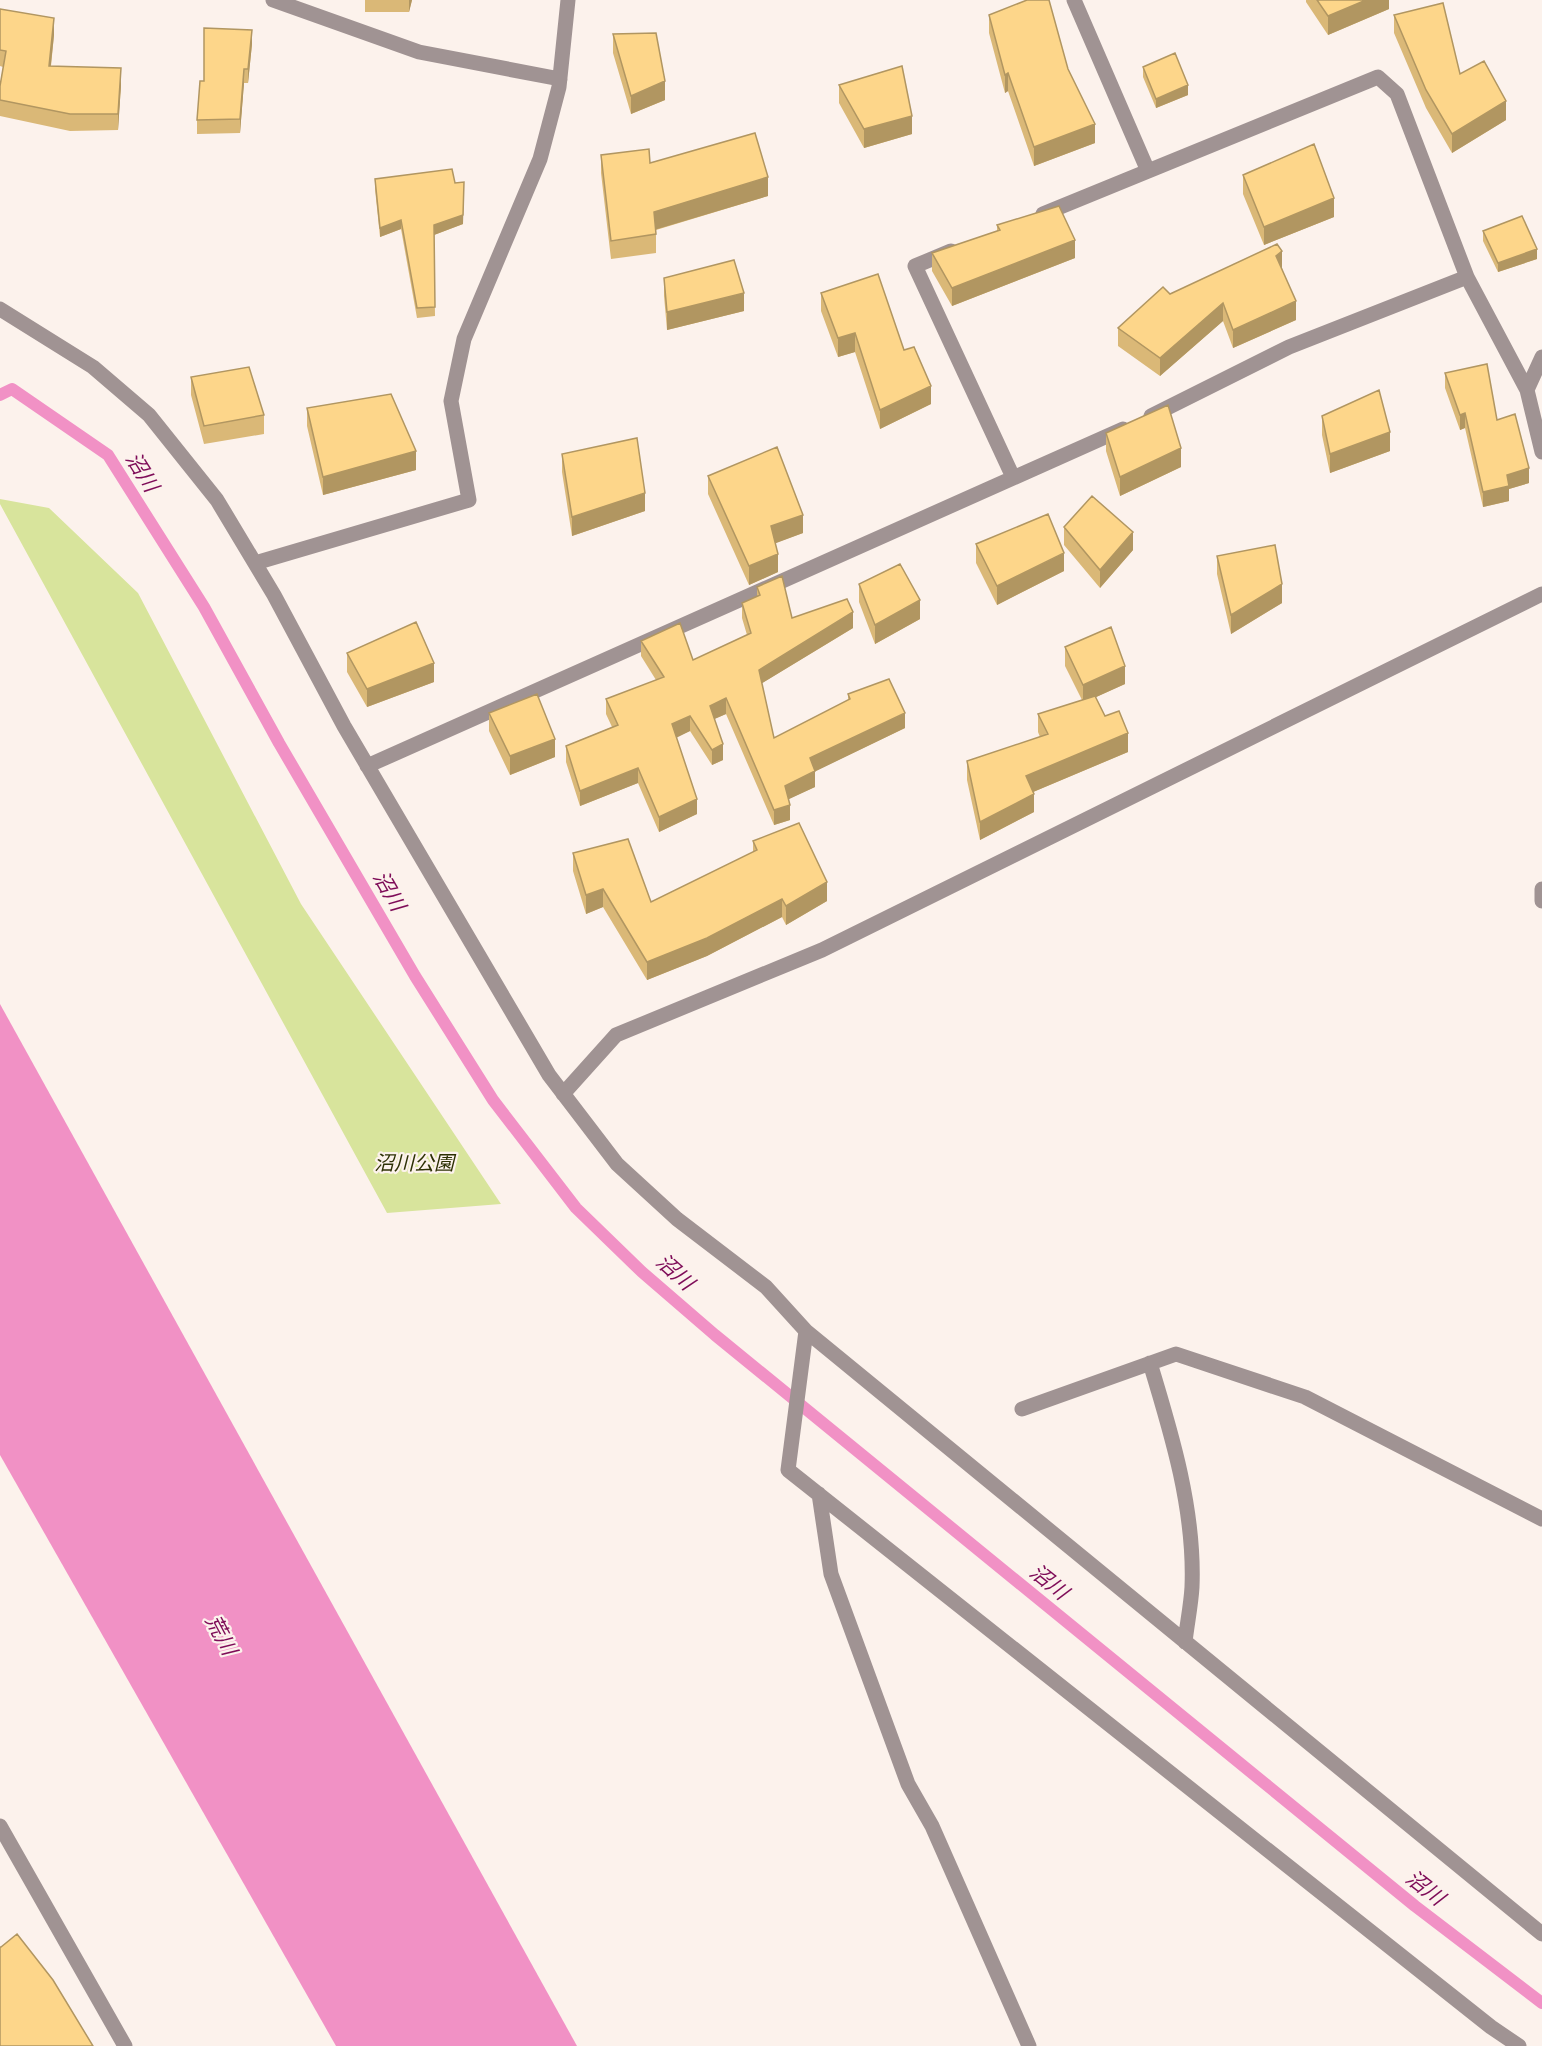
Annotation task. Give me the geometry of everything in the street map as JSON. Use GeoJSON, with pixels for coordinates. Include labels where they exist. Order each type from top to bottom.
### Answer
{"type":"FeatureCollection","features":[{"type":"Feature","properties":{"kind":"street"},"geometry":{"type":"LineString","coordinates":[[273,0],[419,52],[561,79]]}},
{"type":"Feature","properties":{"kind":"street"},"geometry":{"type":"LineString","coordinates":[[255,563],[469,500],[451,401],[464,339],[540,159],[561,79],[568,0]]}},
{"type":"Feature","properties":{"kind":"street"},"geometry":{"type":"LineString","coordinates":[[1074,0],[1148,171]]}},
{"type":"Feature","properties":{"kind":"street"},"geometry":{"type":"LineString","coordinates":[[1026,220],[1378,77],[1397,94],[1467,277],[1527,390],[1542,452]]}},
{"type":"Feature","properties":{"kind":"street"},"geometry":{"type":"LineString","coordinates":[[970,243],[915,266],[1013,477]]}},
{"type":"Feature","properties":{"kind":"street"},"geometry":{"type":"LineString","coordinates":[[367,766],[1167,409],[1289,347],[1467,277]]}},
{"type":"Feature","properties":{"kind":"street"},"geometry":{"type":"LineString","coordinates":[[0,309],[93,367],[149,415],[217,500],[255,563],[367,766],[543,1065],[617,1164],[677,1219],[766,1287],[806,1331],[1542,1934]]}},
{"type":"Feature","properties":{"kind":"street"},"geometry":{"type":"LineString","coordinates":[[1527,390],[1542,357]]}},
{"type":"Feature","properties":{"kind":"street"},"geometry":{"type":"LineString","coordinates":[[563,1094],[616,1035],[822,950],[1542,594]]}},
{"type":"Feature","properties":{"kind":"street"},"geometry":{"type":"LineString","coordinates":[[1542,889],[1542,901]]}},
{"type":"Feature","properties":{"kind":"street"},"geometry":{"type":"LineString","coordinates":[[806,1331],[788,1470],[1491,2027],[1519,2046]]}},
{"type":"Feature","properties":{"kind":"street"},"geometry":{"type":"LineString","coordinates":[[1022,1409],[1176,1354],[1305,1397],[1542,1519]]}},
{"type":"Feature","properties":{"kind":"street"},"geometry":{"type":"LineString","coordinates":[[1150,1363],[1176,1449],[1188,1526],[1192,1587],[1185,1642]]}},
{"type":"Feature","properties":{"kind":"street"},"geometry":{"type":"LineString","coordinates":[[819,1494],[831,1574],[908,1784],[932,1826],[1029,2046]]}},
{"type":"Feature","properties":{"kind":"street"},"geometry":{"type":"LineString","coordinates":[[0,1826],[125,2046]]}},
{"type":"Feature","properties":{"kind":"green space","name":"沼川公園"},"geometry":{"type":"Polygon","coordinates":[[[0,499],[49,508],[138,593],[301,904],[501,1204],[387,1213],[0,504],[0,499]]]}},
{"type":"Feature","properties":{"kind":"water","name":"荒川"},"geometry":{"type":"Polygon","coordinates":[[[0,1004],[577,2046],[336,2046],[0,1455],[0,1004]]]}},
{"type":"Feature","properties":{"kind":"building"},"geometry":{"type":"Polygon","coordinates":[[[1027,0],[1049,0],[1068,69],[1095,124],[1034,147],[1008,73],[1005,75],[989,15],[1027,0]]]}},
{"type":"Feature","properties":{"kind":"building"},"geometry":{"type":"Polygon","coordinates":[[[1317,0],[1366,0],[1328,16],[1317,0]]]}},
{"type":"Feature","properties":{"kind":"building"},"geometry":{"type":"Polygon","coordinates":[[[1443,3],[1460,74],[1484,61],[1506,101],[1452,134],[1426,90],[1394,15],[1443,3]]]}},
{"type":"Feature","properties":{"kind":"building"},"geometry":{"type":"Polygon","coordinates":[[[0,9],[54,18],[49,66],[121,68],[118,114],[70,114],[0,100],[6,51],[0,50],[0,9]]]}},
{"type":"Feature","properties":{"kind":"building"},"geometry":{"type":"Polygon","coordinates":[[[204,28],[252,30],[248,69],[244,69],[240,119],[197,120],[200,81],[204,81],[204,28]]]}},
{"type":"Feature","properties":{"kind":"building"},"geometry":{"type":"Polygon","coordinates":[[[656,33],[665,81],[631,96],[613,34],[656,33]]]}},
{"type":"Feature","properties":{"kind":"building"},"geometry":{"type":"Polygon","coordinates":[[[1175,53],[1188,85],[1156,99],[1143,67],[1175,53]]]}},
{"type":"Feature","properties":{"kind":"building"},"geometry":{"type":"Polygon","coordinates":[[[902,66],[912,116],[864,129],[839,85],[902,66]]]}},
{"type":"Feature","properties":{"kind":"building"},"geometry":{"type":"Polygon","coordinates":[[[755,133],[768,177],[654,212],[656,234],[611,241],[601,155],[649,149],[650,163],[755,133]]]}},
{"type":"Feature","properties":{"kind":"building"},"geometry":{"type":"Polygon","coordinates":[[[1314,144],[1334,198],[1264,227],[1243,175],[1314,144]]]}},
{"type":"Feature","properties":{"kind":"building"},"geometry":{"type":"Polygon","coordinates":[[[452,169],[455,183],[464,182],[463,215],[434,225],[435,307],[417,308],[401,220],[380,228],[375,179],[452,169]]]}},
{"type":"Feature","properties":{"kind":"building"},"geometry":{"type":"Polygon","coordinates":[[[1059,206],[1075,240],[952,288],[932,253],[1000,230],[997,225],[1059,206]]]}},
{"type":"Feature","properties":{"kind":"building"},"geometry":{"type":"Polygon","coordinates":[[[1522,216],[1537,249],[1498,263],[1483,231],[1522,216]]]}},
{"type":"Feature","properties":{"kind":"building"},"geometry":{"type":"Polygon","coordinates":[[[1277,244],[1282,251],[1276,256],[1296,301],[1233,330],[1223,303],[1160,358],[1118,328],[1163,287],[1170,294],[1277,244]]]}},
{"type":"Feature","properties":{"kind":"building"},"geometry":{"type":"Polygon","coordinates":[[[734,260],[744,293],[667,312],[664,278],[734,260]]]}},
{"type":"Feature","properties":{"kind":"building"},"geometry":{"type":"Polygon","coordinates":[[[878,274],[904,350],[914,347],[931,386],[880,410],[855,333],[838,338],[821,293],[878,274]]]}},
{"type":"Feature","properties":{"kind":"building"},"geometry":{"type":"Polygon","coordinates":[[[1487,364],[1497,420],[1515,414],[1529,468],[1507,475],[1509,486],[1483,492],[1465,413],[1460,415],[1445,373],[1487,364]]]}},
{"type":"Feature","properties":{"kind":"building"},"geometry":{"type":"Polygon","coordinates":[[[249,367],[264,415],[204,426],[191,377],[249,367]]]}},
{"type":"Feature","properties":{"kind":"building"},"geometry":{"type":"Polygon","coordinates":[[[1379,390],[1390,432],[1330,454],[1322,416],[1379,390]]]}},
{"type":"Feature","properties":{"kind":"building"},"geometry":{"type":"Polygon","coordinates":[[[391,394],[416,451],[323,477],[307,408],[391,394]]]}},
{"type":"Feature","properties":{"kind":"building"},"geometry":{"type":"Polygon","coordinates":[[[1168,405],[1181,448],[1120,477],[1106,433],[1168,405]]]}},
{"type":"Feature","properties":{"kind":"building"},"geometry":{"type":"Polygon","coordinates":[[[637,438],[645,493],[572,517],[562,454],[637,438]]]}},
{"type":"Feature","properties":{"kind":"building"},"geometry":{"type":"Polygon","coordinates":[[[777,447],[803,515],[771,526],[778,554],[749,566],[708,476],[777,447]]]}},
{"type":"Feature","properties":{"kind":"building"},"geometry":{"type":"Polygon","coordinates":[[[1092,496],[1133,532],[1100,570],[1064,527],[1092,496]]]}},
{"type":"Feature","properties":{"kind":"building"},"geometry":{"type":"Polygon","coordinates":[[[1048,514],[1064,553],[997,586],[976,544],[1048,514]]]}},
{"type":"Feature","properties":{"kind":"building"},"geometry":{"type":"Polygon","coordinates":[[[1275,545],[1282,584],[1231,615],[1217,556],[1275,545]]]}},
{"type":"Feature","properties":{"kind":"building"},"geometry":{"type":"Polygon","coordinates":[[[900,564],[920,600],[875,625],[859,584],[900,564]]]}},
{"type":"Feature","properties":{"kind":"building"},"geometry":{"type":"Polygon","coordinates":[[[782,576],[792,618],[847,599],[853,612],[759,670],[774,738],[850,699],[848,694],[889,679],[905,713],[810,758],[815,771],[785,786],[790,805],[774,810],[726,698],[710,706],[723,744],[712,750],[690,716],[672,724],[697,799],[659,817],[638,768],[580,791],[566,746],[618,725],[606,699],[664,677],[641,641],[680,623],[693,660],[751,633],[742,603],[760,595],[757,587],[782,576]]]}},
{"type":"Feature","properties":{"kind":"building"},"geometry":{"type":"Polygon","coordinates":[[[416,622],[434,663],[367,689],[347,653],[416,622]]]}},
{"type":"Feature","properties":{"kind":"building"},"geometry":{"type":"Polygon","coordinates":[[[1111,627],[1125,666],[1083,685],[1065,647],[1111,627]]]}},
{"type":"Feature","properties":{"kind":"building"},"geometry":{"type":"Polygon","coordinates":[[[537,694],[555,739],[510,756],[489,713],[537,694]]]}},
{"type":"Feature","properties":{"kind":"building"},"geometry":{"type":"Polygon","coordinates":[[[1095,696],[1105,716],[1119,711],[1128,733],[1026,776],[1034,794],[980,822],[967,761],[1048,734],[1038,714],[1095,696]]]}},
{"type":"Feature","properties":{"kind":"building"},"geometry":{"type":"Polygon","coordinates":[[[799,823],[827,882],[786,906],[782,899],[707,938],[647,962],[603,889],[586,895],[573,853],[628,839],[651,902],[757,850],[753,841],[799,823]]]}},
{"type":"Feature","properties":{"kind":"building"},"geometry":{"type":"Polygon","coordinates":[[[17,1934],[53,1980],[93,2046],[0,2046],[0,1947],[17,1934]]]}},
{"type":"Feature","properties":{"kind":"waterway","name":"沼川"},"geometry":{"type":"LineString","coordinates":[[0,395],[12,389],[108,455],[204,607],[279,743],[415,976],[493,1100],[576,1208],[642,1272],[715,1335],[1415,1906],[1542,2003]]}}]}
